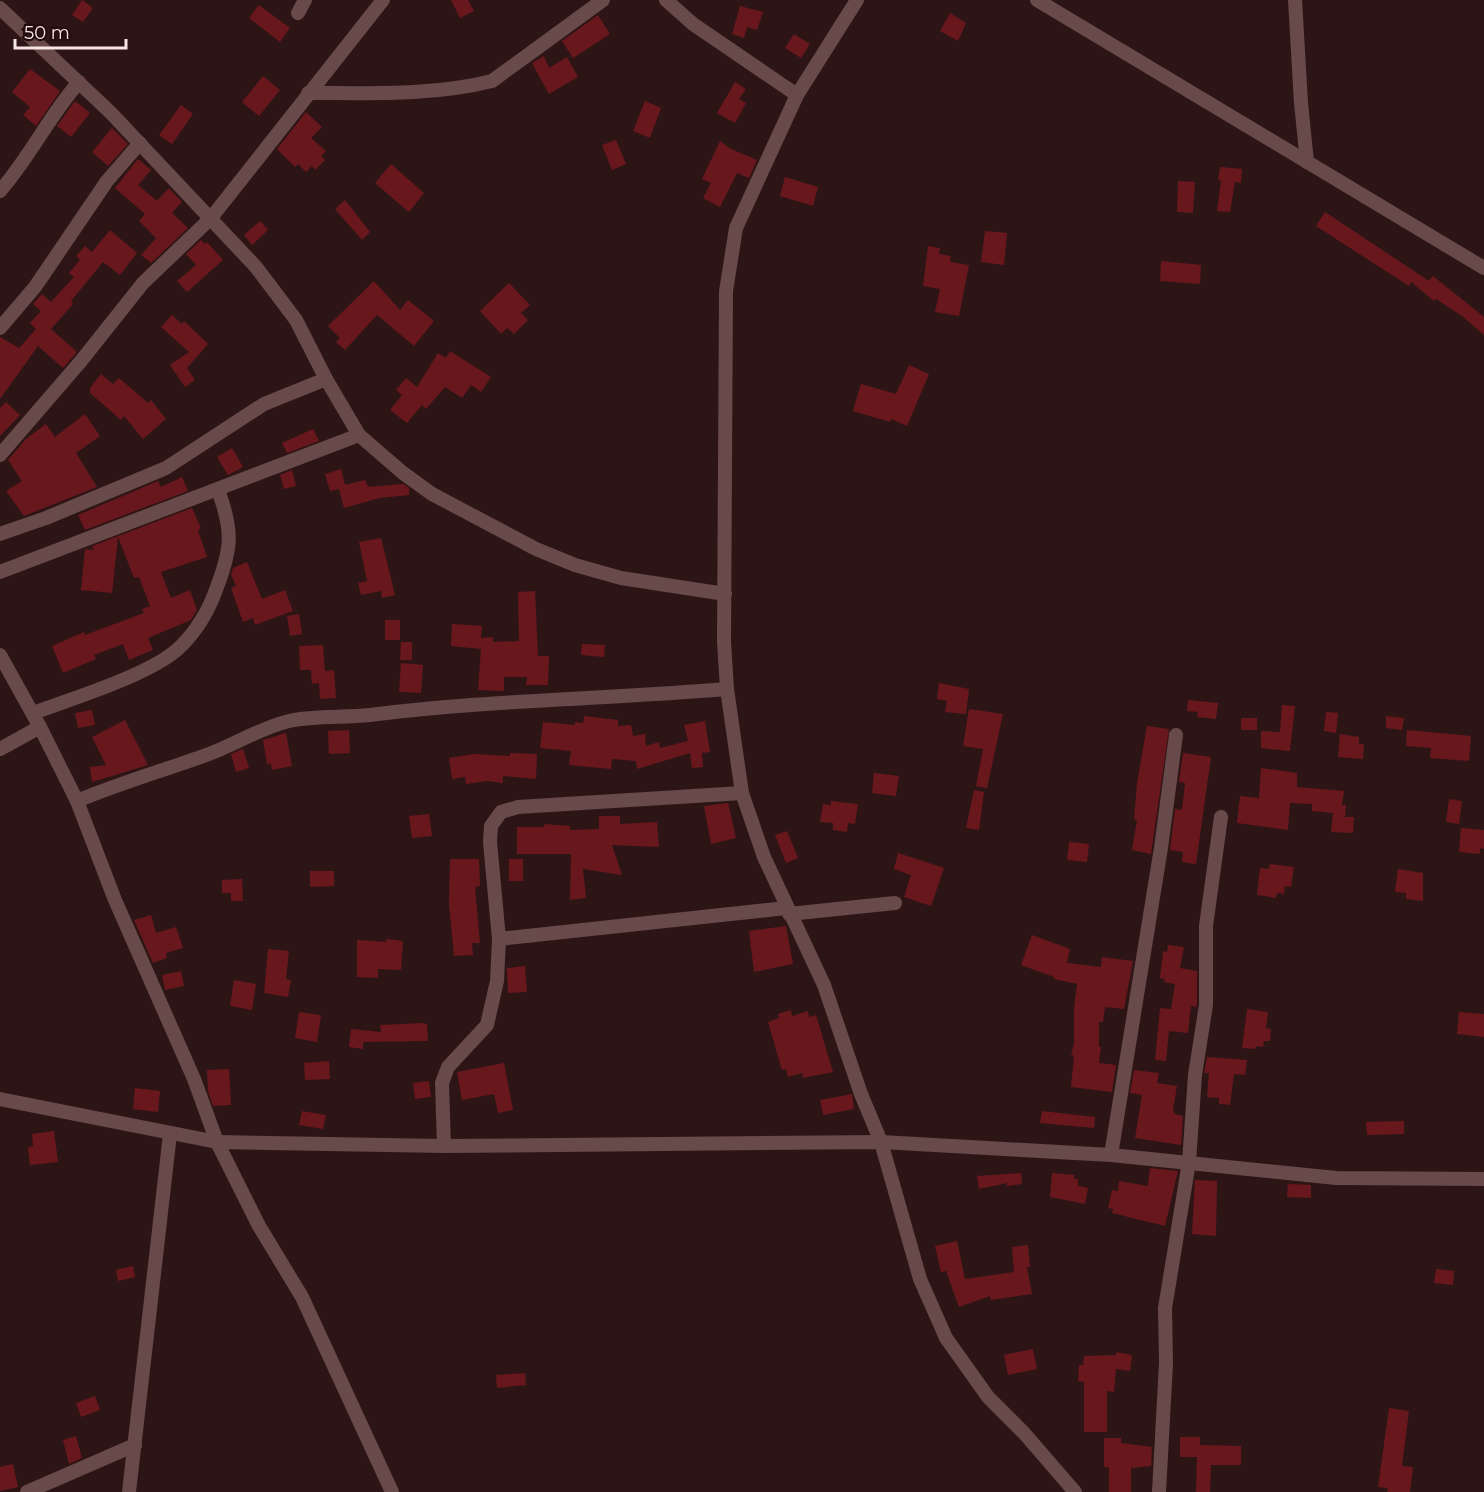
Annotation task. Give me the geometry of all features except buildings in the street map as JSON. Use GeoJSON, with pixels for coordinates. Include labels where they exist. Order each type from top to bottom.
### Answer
{"type":"FeatureCollection","features":[{"type":"Feature","properties":{"kind":"street"},"geometry":{"type":"LineString","coordinates":[[298,13],[305,0]]}},
{"type":"Feature","properties":{"kind":"street"},"geometry":{"type":"LineString","coordinates":[[0,455],[81,362],[142,282],[211,218],[384,0]]}},
{"type":"Feature","properties":{"kind":"street"},"geometry":{"type":"LineString","coordinates":[[308,93],[386,93],[471,87],[492,81],[603,0]]}},
{"type":"Feature","properties":{"kind":"street"},"geometry":{"type":"LineString","coordinates":[[666,0],[693,24],[797,95]]}},
{"type":"Feature","properties":{"kind":"street"},"geometry":{"type":"LineString","coordinates":[[856,0],[797,95],[736,228],[726,291],[727,689],[742,793],[764,856],[824,985],[861,1094],[881,1142],[920,1279],[946,1338],[987,1397],[1024,1433],[1075,1492]]}},
{"type":"Feature","properties":{"kind":"street"},"geometry":{"type":"LineString","coordinates":[[1037,0],[1484,268]]}},
{"type":"Feature","properties":{"kind":"street"},"geometry":{"type":"LineString","coordinates":[[1295,0],[1307,162]]}},
{"type":"Feature","properties":{"kind":"street"},"geometry":{"type":"LineString","coordinates":[[0,8],[140,143],[211,218],[279,296],[306,337],[326,379],[359,435],[432,494],[546,553],[575,565],[621,578],[725,594]]}},
{"type":"Feature","properties":{"kind":"street"},"geometry":{"type":"LineString","coordinates":[[0,191],[14,175],[54,113],[79,82]]}},
{"type":"Feature","properties":{"kind":"street"},"geometry":{"type":"LineString","coordinates":[[0,328],[35,287],[107,181],[140,143]]}},
{"type":"Feature","properties":{"kind":"street"},"geometry":{"type":"LineString","coordinates":[[0,534],[46,518],[166,468],[264,404],[326,379]]}},
{"type":"Feature","properties":{"kind":"street"},"geometry":{"type":"LineString","coordinates":[[0,572],[359,435]]}},
{"type":"Feature","properties":{"kind":"street"},"geometry":{"type":"LineString","coordinates":[[33,713],[99,688],[166,658],[195,630],[209,609],[228,561],[230,527],[218,490]]}},
{"type":"Feature","properties":{"kind":"street"},"geometry":{"type":"LineString","coordinates":[[0,655],[33,713],[76,801],[115,900],[194,1078],[217,1143],[259,1226],[302,1297],[392,1492]]}},
{"type":"Feature","properties":{"kind":"street"},"geometry":{"type":"LineString","coordinates":[[76,801],[211,753],[265,729],[318,716],[369,715],[401,709],[509,701],[727,689]]}},
{"type":"Feature","properties":{"kind":"street"},"geometry":{"type":"LineString","coordinates":[[0,749],[40,727]]}},
{"type":"Feature","properties":{"kind":"street"},"geometry":{"type":"LineString","coordinates":[[1111,1155],[1161,848],[1176,735]]}},
{"type":"Feature","properties":{"kind":"street"},"geometry":{"type":"LineString","coordinates":[[444,1146],[442,1083],[448,1067],[487,1025],[496,981],[499,939],[490,842],[491,826],[501,812],[518,807],[742,793]]}},
{"type":"Feature","properties":{"kind":"street"},"geometry":{"type":"LineString","coordinates":[[1159,1492],[1166,1363],[1165,1308],[1189,1162],[1195,1075],[1206,1005],[1206,926],[1221,817]]}},
{"type":"Feature","properties":{"kind":"street"},"geometry":{"type":"LineString","coordinates":[[499,939],[895,903]]}},
{"type":"Feature","properties":{"kind":"street"},"geometry":{"type":"LineString","coordinates":[[0,1099],[217,1143],[444,1146],[881,1142],[1111,1155],[1336,1178],[1484,1179]]}},
{"type":"Feature","properties":{"kind":"street"},"geometry":{"type":"LineString","coordinates":[[129,1492],[170,1134]]}},
{"type":"Feature","properties":{"kind":"street"},"geometry":{"type":"LineString","coordinates":[[27,1492],[135,1445]]}}]}
